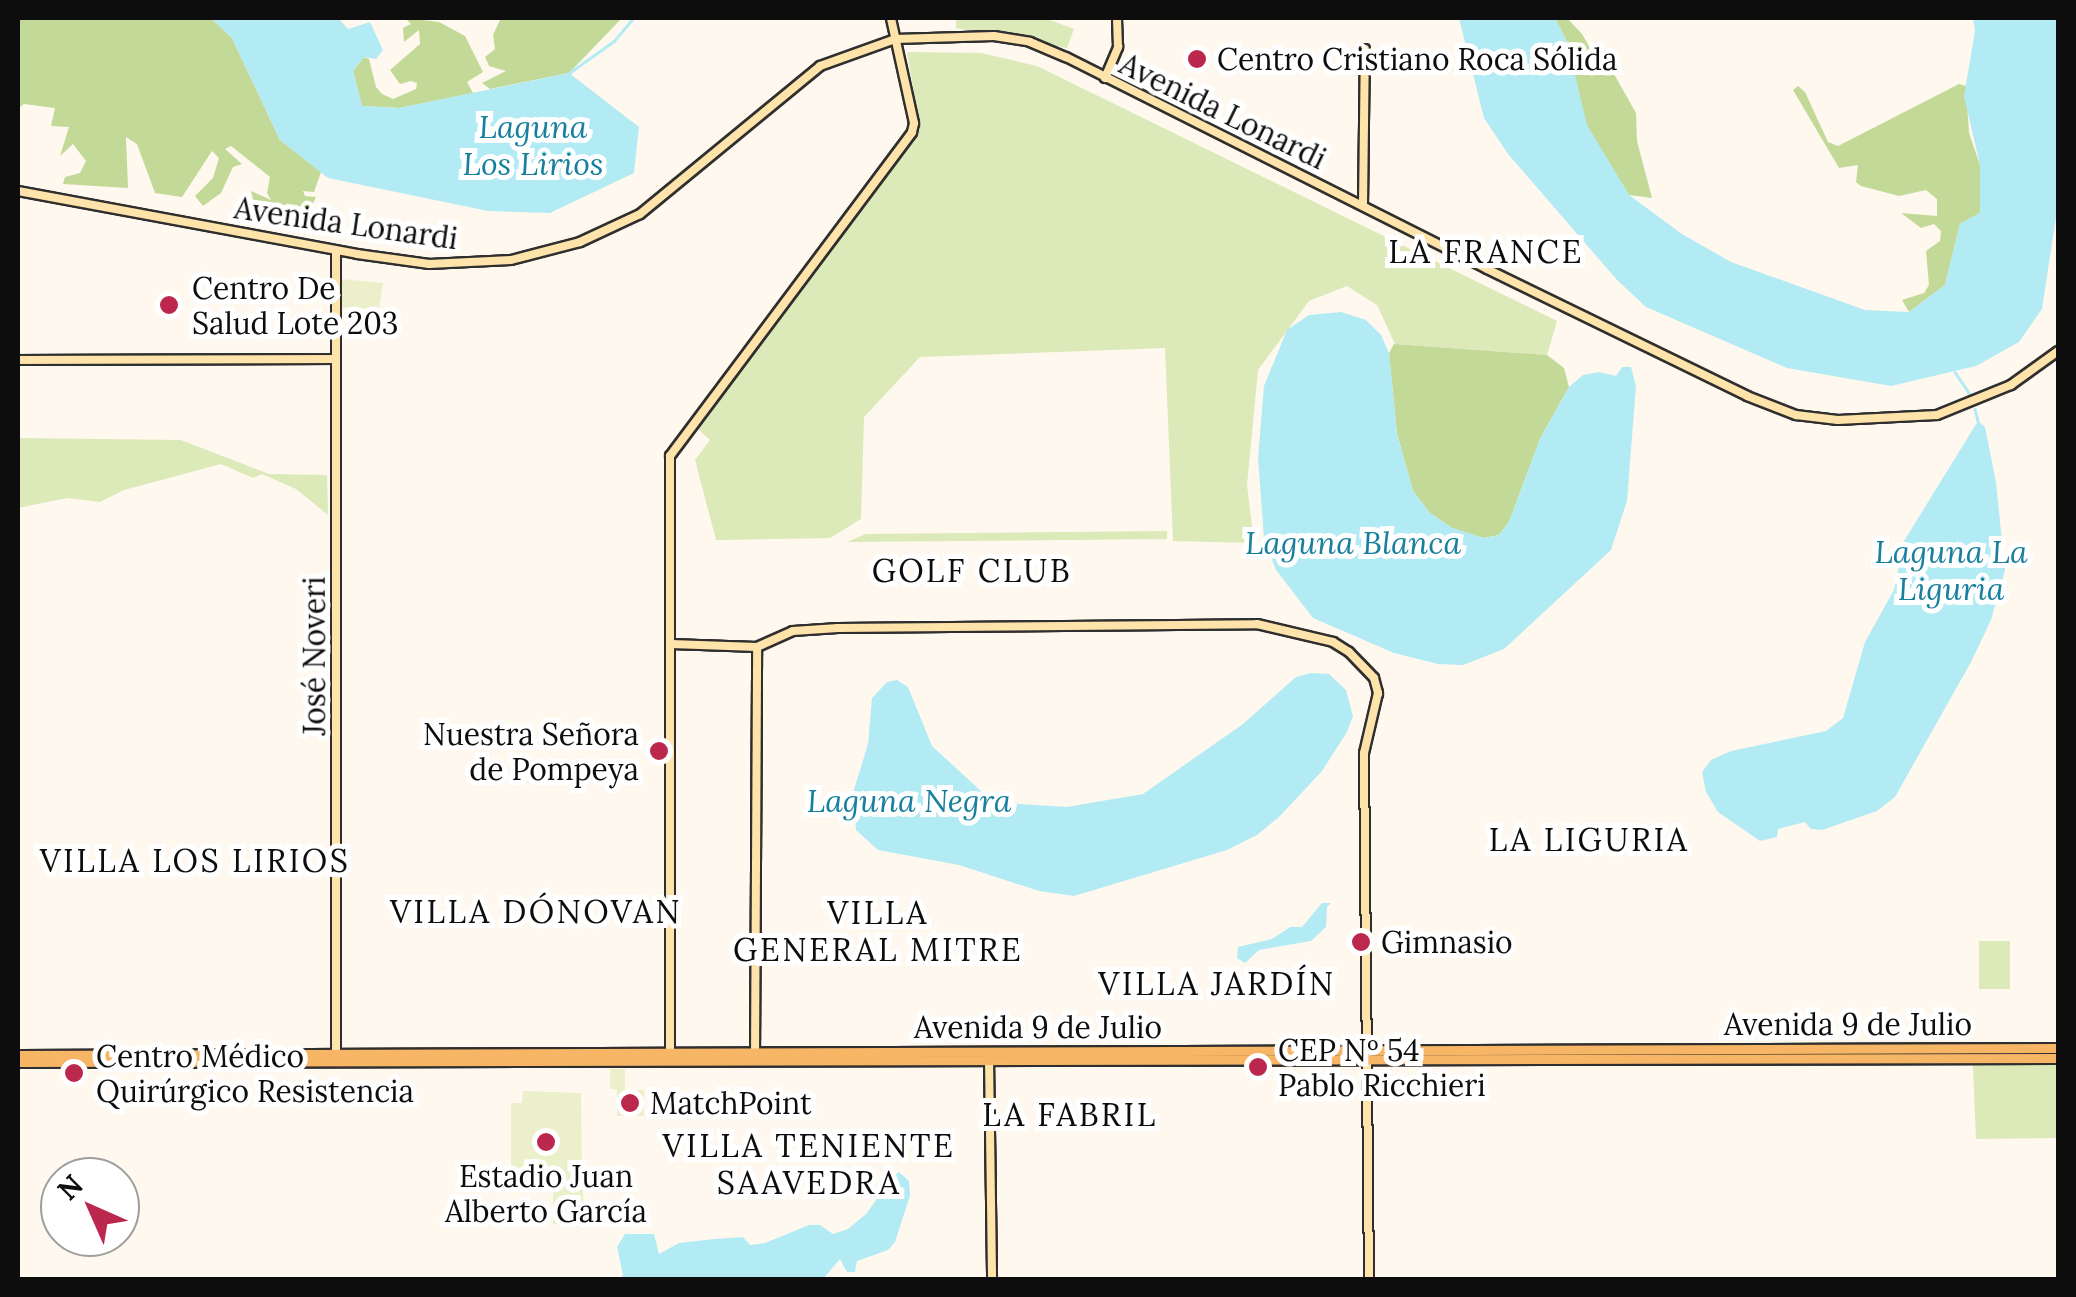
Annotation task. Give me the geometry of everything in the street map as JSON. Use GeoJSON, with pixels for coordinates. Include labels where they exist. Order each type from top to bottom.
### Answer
{"type":"FeatureCollection","features":[{"type":"Feature","properties":{"kind":"main road","name":"Avenida 9 de Julio"},"geometry":{"type":"LineString","coordinates":[[1366,1056],[2058,1048]]}},
{"type":"Feature","properties":{"kind":"main road","name":"Avenida 9 de Julio"},"geometry":{"type":"LineString","coordinates":[[18,1059],[2058,1058]]}},
{"type":"Feature","properties":{"kind":"street"},"geometry":{"type":"LineString","coordinates":[[670,1058],[670,456],[912,132],[914,123],[891,18]]}},
{"type":"Feature","properties":{"kind":"street"},"geometry":{"type":"LineString","coordinates":[[1105,78],[1118,48],[1118,18]]}},
{"type":"Feature","properties":{"kind":"street","name":"Avenida Lonardi"},"geometry":{"type":"LineString","coordinates":[[18,191],[336,251],[429,264],[511,260],[598,235],[640,214],[800,78],[838,58],[895,39],[968,34],[1008,38],[1046,48],[1747,396],[1796,415],[1838,420],[1937,415],[2011,385],[2058,350]]}},
{"type":"Feature","properties":{"kind":"street"},"geometry":{"type":"LineString","coordinates":[[1363,205],[1364,49]]}},
{"type":"Feature","properties":{"kind":"street","name":"José Noveri"},"geometry":{"type":"LineString","coordinates":[[336,251],[336,1058]]}},
{"type":"Feature","properties":{"kind":"street"},"geometry":{"type":"LineString","coordinates":[[18,360],[334,359]]}},
{"type":"Feature","properties":{"kind":"street"},"geometry":{"type":"LineString","coordinates":[[671,644],[757,647],[793,631],[838,628],[1244,624],[1272,626],[1333,642],[1364,666],[1378,690],[1364,752],[1369,1280]]}},
{"type":"Feature","properties":{"kind":"street"},"geometry":{"type":"LineString","coordinates":[[755,1057],[757,647]]}},
{"type":"Feature","properties":{"kind":"street"},"geometry":{"type":"LineString","coordinates":[[989,1057],[992,1280]]}},
{"type":"Feature","properties":{"kind":"green space"},"geometry":{"type":"Polygon","coordinates":[[[18,18],[211,18],[232,38],[280,140],[321,172],[314,192],[303,191],[305,196],[316,197],[313,203],[295,221],[285,223],[276,211],[263,215],[256,211],[251,191],[271,200],[267,193],[270,177],[231,146],[225,149],[242,164],[233,167],[221,193],[203,206],[195,196],[213,178],[219,158],[212,151],[182,197],[155,193],[137,144],[126,137],[128,188],[63,184],[65,177],[80,173],[86,161],[73,144],[60,156],[69,127],[51,126],[55,108],[24,104],[18,108],[18,18]]]}},
{"type":"Feature","properties":{"kind":"green space"},"geometry":{"type":"Polygon","coordinates":[[[405,18],[439,22],[465,36],[483,72],[467,82],[473,93],[399,108],[362,106],[353,71],[364,57],[369,59],[376,87],[382,94],[393,99],[416,89],[417,83],[400,84],[390,70],[420,44],[419,30],[404,42],[403,28],[411,24],[405,18]]]}},
{"type":"Feature","properties":{"kind":"green space"},"geometry":{"type":"Polygon","coordinates":[[[501,18],[622,18],[569,73],[490,89],[482,83],[506,71],[489,66],[485,57],[495,49],[493,35],[501,18]]]}},
{"type":"Feature","properties":{"kind":"green space"},"geometry":{"type":"Polygon","coordinates":[[[956,18],[1045,18],[1074,29],[1067,48],[956,28],[956,18]]]}},
{"type":"Feature","properties":{"kind":"green space"},"geometry":{"type":"Polygon","coordinates":[[[1555,18],[1567,18],[1582,34],[1597,60],[1614,74],[1636,113],[1637,141],[1652,198],[1629,195],[1586,125],[1567,42],[1555,18]]]}},
{"type":"Feature","properties":{"kind":"green space"},"geometry":{"type":"Polygon","coordinates":[[[907,52],[981,53],[1037,66],[1557,321],[1547,355],[1395,344],[1377,305],[1347,286],[1309,301],[1258,370],[1247,485],[1254,543],[1173,541],[1165,348],[920,357],[864,417],[861,519],[830,538],[716,540],[695,460],[710,440],[697,428],[920,128],[907,52]]]}},
{"type":"Feature","properties":{"kind":"green space"},"geometry":{"type":"Polygon","coordinates":[[[1959,84],[1966,86],[1969,133],[1980,165],[1980,213],[1960,224],[1945,285],[1909,312],[1902,300],[1924,293],[1929,285],[1926,251],[1940,241],[1941,231],[1934,224],[1921,228],[1901,213],[1937,216],[1937,199],[1926,190],[1899,196],[1861,186],[1856,182],[1858,165],[1839,168],[1793,90],[1798,86],[1805,92],[1828,142],[1838,146],[1959,84]]]}},
{"type":"Feature","properties":{"kind":"green space"},"geometry":{"type":"Polygon","coordinates":[[[341,279],[383,283],[379,309],[338,307],[341,279]]]}},
{"type":"Feature","properties":{"kind":"green space"},"geometry":{"type":"Polygon","coordinates":[[[1394,344],[1547,355],[1564,368],[1569,387],[1540,439],[1509,522],[1499,535],[1484,538],[1452,528],[1430,513],[1413,491],[1397,434],[1389,353],[1394,344]]]}},
{"type":"Feature","properties":{"kind":"green space"},"geometry":{"type":"Polygon","coordinates":[[[18,438],[181,440],[269,474],[327,475],[328,515],[296,489],[262,474],[253,478],[221,464],[124,490],[100,502],[67,498],[18,508],[18,438]]]}},
{"type":"Feature","properties":{"kind":"green space"},"geometry":{"type":"Polygon","coordinates":[[[1167,531],[1167,539],[847,542],[866,534],[1167,531]]]}},
{"type":"Feature","properties":{"kind":"green space"},"geometry":{"type":"Polygon","coordinates":[[[1979,941],[2010,941],[2010,989],[1979,989],[1979,941]]]}},
{"type":"Feature","properties":{"kind":"green space"},"geometry":{"type":"Polygon","coordinates":[[[1977,1060],[2052,1060],[2058,1065],[2057,1138],[1976,1139],[1973,1066],[1977,1060]]]}},
{"type":"Feature","properties":{"kind":"green space","name":"MatchPoint"},"geometry":{"type":"Polygon","coordinates":[[[610,1069],[625,1069],[625,1090],[644,1090],[644,1116],[617,1116],[617,1089],[610,1089],[610,1069]]]}},
{"type":"Feature","properties":{"kind":"green space","name":"Estadio Juan Alberto García"},"geometry":{"type":"Polygon","coordinates":[[[523,1091],[581,1093],[582,1182],[577,1189],[583,1190],[583,1227],[553,1224],[553,1189],[515,1189],[511,1184],[511,1103],[522,1103],[523,1091]]]}},
{"type":"Feature","properties":{"kind":"water","name":"Laguna Los Lirios"},"geometry":{"type":"Polygon","coordinates":[[[211,18],[338,18],[348,29],[370,22],[383,50],[376,59],[364,57],[353,71],[362,106],[399,108],[569,73],[639,127],[634,173],[550,213],[488,211],[328,178],[280,140],[232,38],[211,18]]]}},
{"type":"Feature","properties":{"kind":"water"},"geometry":{"type":"Polygon","coordinates":[[[1459,18],[1555,18],[1567,42],[1587,125],[1629,195],[1682,234],[1731,262],[1865,310],[1909,312],[1945,285],[1960,224],[1980,213],[1980,165],[1964,96],[1975,31],[1973,18],[2058,18],[2058,204],[2042,309],[2019,342],[1976,366],[1891,386],[1787,368],[1646,307],[1617,280],[1508,154],[1484,118],[1459,18]]]}},
{"type":"Feature","properties":{"kind":"water","name":"Laguna Blanca"},"geometry":{"type":"Polygon","coordinates":[[[1341,312],[1366,320],[1381,335],[1389,353],[1397,434],[1413,491],[1430,513],[1452,528],[1484,538],[1499,535],[1509,522],[1540,439],[1569,387],[1583,375],[1599,372],[1616,376],[1622,367],[1631,367],[1636,386],[1627,501],[1611,550],[1504,649],[1463,665],[1438,664],[1394,653],[1313,618],[1276,570],[1264,539],[1258,458],[1264,386],[1287,330],[1309,315],[1341,312]]]}},
{"type":"Feature","properties":{"kind":"water","name":"Laguna La Liguria"},"geometry":{"type":"Polygon","coordinates":[[[1978,421],[1985,427],[1996,482],[2005,570],[1991,620],[1971,662],[1895,797],[1877,811],[1822,830],[1811,829],[1805,822],[1778,829],[1777,837],[1760,841],[1718,812],[1706,792],[1702,772],[1711,760],[1731,751],[1826,731],[1843,718],[1865,642],[1894,590],[1904,541],[1978,421]]]}},
{"type":"Feature","properties":{"kind":"water","name":"Laguna Negra"},"geometry":{"type":"Polygon","coordinates":[[[1329,674],[1346,690],[1353,716],[1347,732],[1322,771],[1279,817],[1257,835],[1227,850],[1074,896],[1039,891],[959,865],[878,850],[856,830],[853,793],[868,744],[872,698],[887,682],[897,680],[908,687],[932,746],[981,791],[1006,803],[1067,807],[1143,794],[1243,724],[1296,677],[1329,674]]]}},
{"type":"Feature","properties":{"kind":"water"},"geometry":{"type":"Polygon","coordinates":[[[1322,903],[1331,903],[1327,907],[1326,927],[1311,941],[1259,950],[1245,963],[1237,958],[1238,947],[1272,939],[1290,927],[1302,927],[1322,903]]]}},
{"type":"Feature","properties":{"kind":"water"},"geometry":{"type":"Polygon","coordinates":[[[899,1172],[909,1181],[910,1196],[895,1242],[888,1250],[857,1261],[855,1272],[847,1272],[840,1259],[823,1279],[620,1279],[623,1275],[617,1247],[625,1234],[654,1234],[659,1254],[679,1243],[714,1239],[743,1237],[750,1245],[765,1243],[809,1225],[820,1225],[833,1234],[848,1229],[866,1214],[879,1196],[880,1187],[899,1172]]]}},
{"type":"Feature","properties":{"kind":"waterway"},"geometry":{"type":"LineString","coordinates":[[569,73],[614,41],[633,18]]}},
{"type":"Feature","properties":{"kind":"waterway"},"geometry":{"type":"LineString","coordinates":[[1955,372],[1971,396]]}},
{"type":"Feature","properties":{"kind":"waterway"},"geometry":{"type":"LineString","coordinates":[[1975,409],[1978,421]]}},
{"type":"Feature","properties":{"kind":"place","name":"Centro Cristiano Roca Sólida"},"geometry":{"type":"Point","coordinates":[1197,59]}},
{"type":"Feature","properties":{"kind":"place","name":"Centro De Salud Lote 203"},"geometry":{"type":"Point","coordinates":[169,305]}},
{"type":"Feature","properties":{"kind":"place","name":"Nuestra Señora de Pompeya"},"geometry":{"type":"Point","coordinates":[659,751]}},
{"type":"Feature","properties":{"kind":"place","name":"Gimnasio"},"geometry":{"type":"Point","coordinates":[1361,942]}},
{"type":"Feature","properties":{"kind":"place","name":"CEP Nº 54 Pablo Ricchieri"},"geometry":{"type":"Point","coordinates":[1258,1067]}},
{"type":"Feature","properties":{"kind":"place","name":"Centro Médico Quirúrgico Resistencia"},"geometry":{"type":"Point","coordinates":[74,1073]}},
{"type":"Feature","properties":{"kind":"place","name":"MatchPoint"},"geometry":{"type":"Point","coordinates":[630,1103]}},
{"type":"Feature","properties":{"kind":"place","name":"Estadio Juan Alberto García"},"geometry":{"type":"Point","coordinates":[546,1142]}},
{"type":"Feature","properties":{"kind":"district","name":"LA FRANCE"},"geometry":{"type":"Point","coordinates":[1486,252]}},
{"type":"Feature","properties":{"kind":"district","name":"GOLF CLUB"},"geometry":{"type":"Point","coordinates":[972,571]}},
{"type":"Feature","properties":{"kind":"district","name":"LA LIGURIA"},"geometry":{"type":"Point","coordinates":[1589,840]}},
{"type":"Feature","properties":{"kind":"district","name":"VILLA LOS LIRIOS"},"geometry":{"type":"Point","coordinates":[195,861]}},
{"type":"Feature","properties":{"kind":"district","name":"VILLA DÓNOVAN"},"geometry":{"type":"Point","coordinates":[536,912]}},
{"type":"Feature","properties":{"kind":"district","name":"VILLA GENERAL MITRE"},"geometry":{"type":"Point","coordinates":[878,932]}},
{"type":"Feature","properties":{"kind":"district","name":"VILLA JARDÍN"},"geometry":{"type":"Point","coordinates":[1217,984]}},
{"type":"Feature","properties":{"kind":"district","name":"LA FABRIL"},"geometry":{"type":"Point","coordinates":[1070,1115]}},
{"type":"Feature","properties":{"kind":"district","name":"VILLA TENIENTE SAAVEDRA"},"geometry":{"type":"Point","coordinates":[809,1166]}}]}
